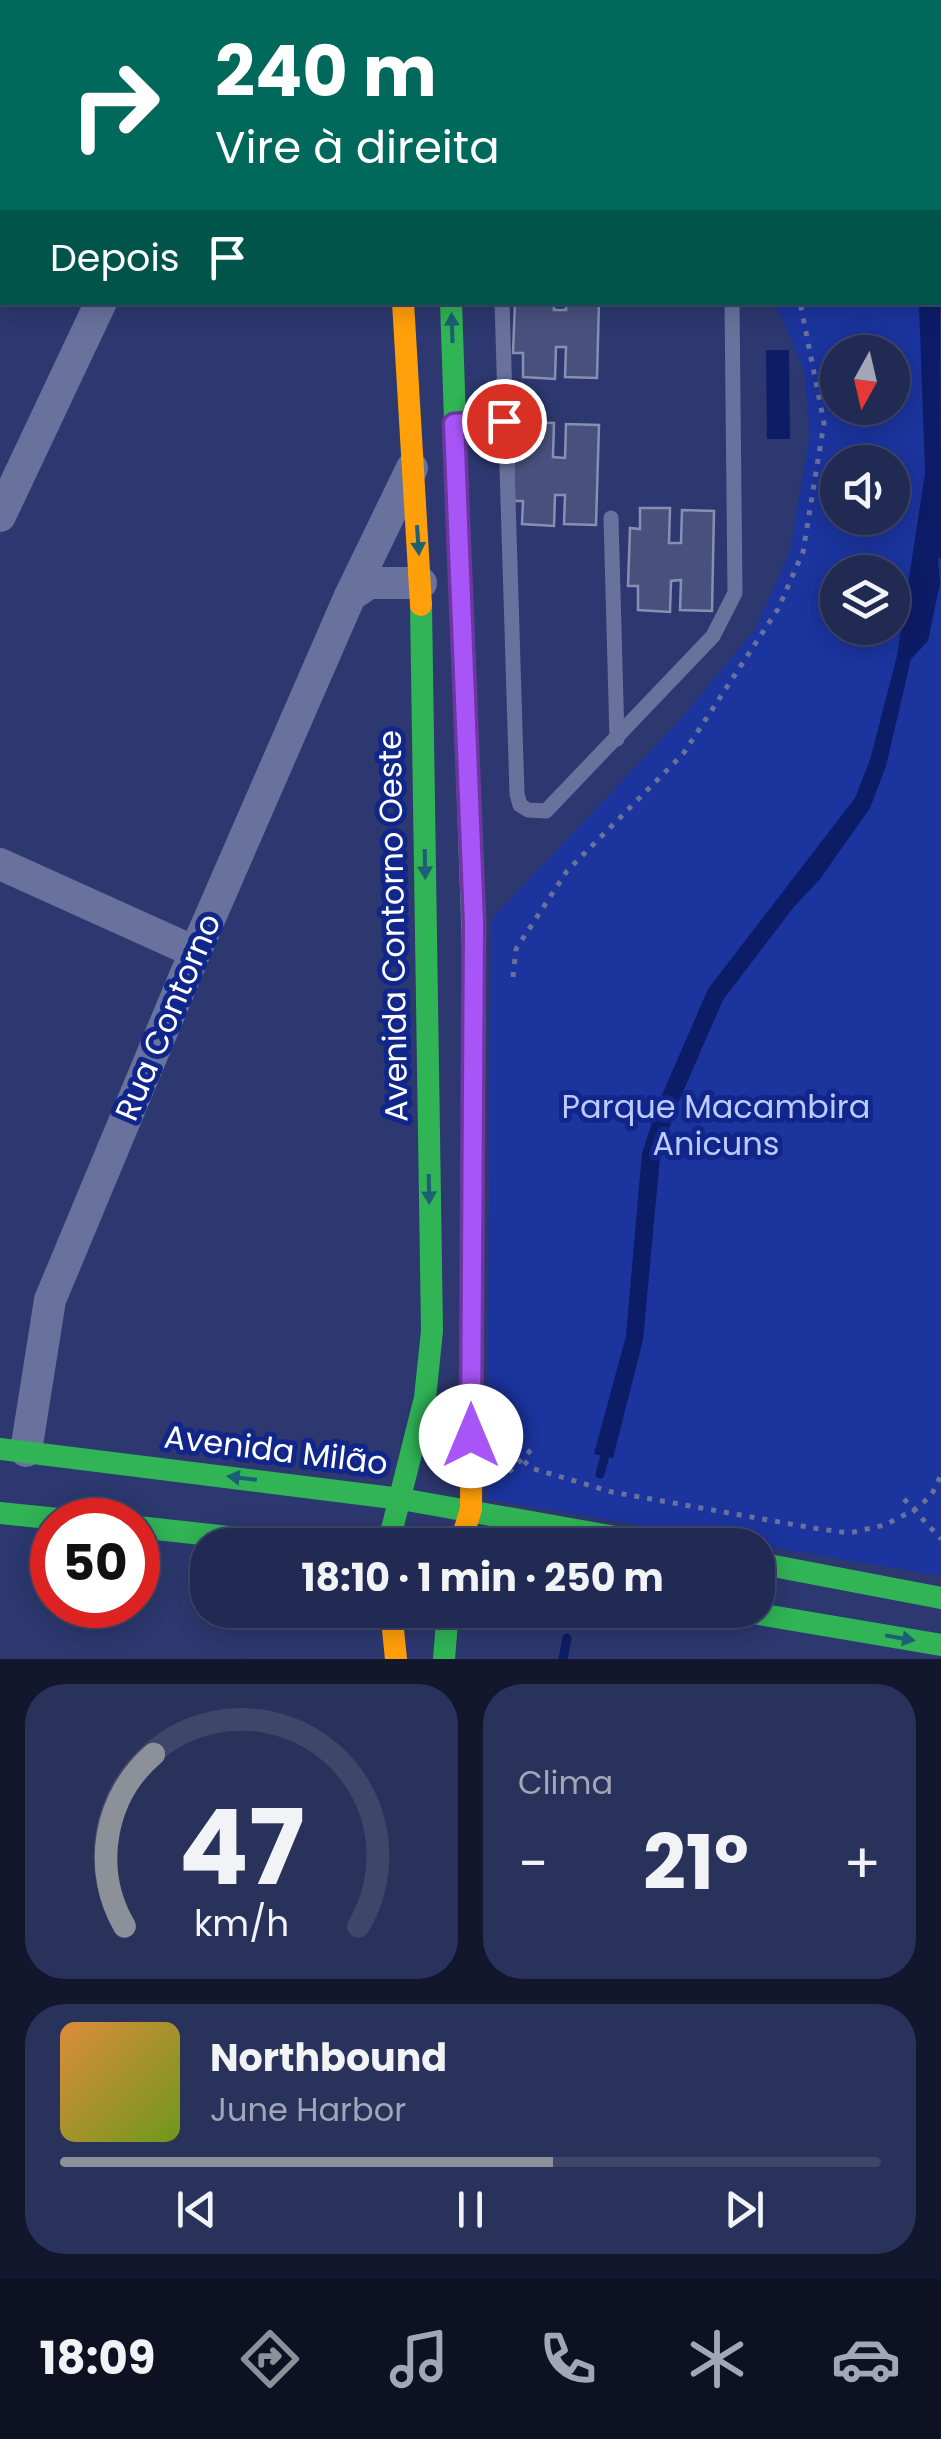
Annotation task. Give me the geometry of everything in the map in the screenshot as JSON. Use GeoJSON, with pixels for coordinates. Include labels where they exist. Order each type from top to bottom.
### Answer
{"type":"FeatureCollection","features":[{"type":"Feature","properties":{"kind":"main road","name":"Avenida Contorno Oeste"},"geometry":{"type":"LineString","coordinates":[[393,1528],[425,1398],[432,1331],[421,583],[404,305]]}},
{"type":"Feature","properties":{"kind":"main road"},"geometry":{"type":"LineString","coordinates":[[451,305],[474,923],[471,1509],[465,1528]]}},
{"type":"Feature","properties":{"kind":"main road"},"geometry":{"type":"LineString","coordinates":[[426,928],[474,923]]}},
{"type":"Feature","properties":{"kind":"main road","name":"Avenida Milão"},"geometry":{"type":"LineString","coordinates":[[13,1450],[401,1499],[571,1528]]}},
{"type":"Feature","properties":{"kind":"main road"},"geometry":{"type":"LineString","coordinates":[[0,1513],[30,1516]]}},
{"type":"Feature","properties":{"kind":"main road"},"geometry":{"type":"LineString","coordinates":[[160,1530],[190,1533]]}},
{"type":"Feature","properties":{"kind":"main road"},"geometry":{"type":"LineString","coordinates":[[775,1567],[941,1598]]}},
{"type":"Feature","properties":{"kind":"main road"},"geometry":{"type":"LineString","coordinates":[[775,1621],[861,1645],[941,1645]]}},
{"type":"Feature","properties":{"kind":"main road"},"geometry":{"type":"LineString","coordinates":[[393,1628],[396,1659]]}},
{"type":"Feature","properties":{"kind":"main road"},"geometry":{"type":"LineString","coordinates":[[444,1659],[447,1628]]}},
{"type":"Feature","properties":{"kind":"street"},"geometry":{"type":"LineString","coordinates":[[0,516],[100,305]]}},
{"type":"Feature","properties":{"kind":"street","name":"Rua Contorno"},"geometry":{"type":"LineString","coordinates":[[13,1450],[50,1300],[350,596],[412,467]]}},
{"type":"Feature","properties":{"kind":"street"},"geometry":{"type":"LineString","coordinates":[[350,596],[369,583],[421,583]]}},
{"type":"Feature","properties":{"kind":"street"},"geometry":{"type":"LineString","coordinates":[[0,864],[196,952]]}},
{"type":"Feature","properties":{"kind":"lane"},"geometry":{"type":"LineString","coordinates":[[502,305],[517,794],[520,804],[528,810],[546,810],[616,739],[713,636],[736,594],[732,305]]}},
{"type":"Feature","properties":{"kind":"lane"},"geometry":{"type":"LineString","coordinates":[[454,424],[504,421]]}},
{"type":"Feature","properties":{"kind":"lane"},"geometry":{"type":"LineString","coordinates":[[611,518],[616,739]]}},
{"type":"Feature","properties":{"kind":"path"},"geometry":{"type":"LineString","coordinates":[[512,983],[516,949],[566,871],[683,754],[778,610],[803,552],[824,423],[801,305]]}},
{"type":"Feature","properties":{"kind":"path"},"geometry":{"type":"LineString","coordinates":[[511,1400],[514,1452],[531,1468],[612,1492],[813,1528],[850,1533],[885,1525],[931,1496],[941,1475]]}},
{"type":"Feature","properties":{"kind":"path"},"geometry":{"type":"LineString","coordinates":[[509,1472],[532,1448]]}},
{"type":"Feature","properties":{"kind":"path"},"geometry":{"type":"LineString","coordinates":[[904,1498],[941,1538]]}},
{"type":"Feature","properties":{"kind":"green space","name":"Parque Macambira Anicuns"},"geometry":{"type":"Polygon","coordinates":[[[777,305],[941,305],[941,1576],[775,1548],[775,1528],[658,1528],[487,1499],[491,920],[680,720],[756,628],[790,551],[810,433],[804,371],[777,305]]]}},
{"type":"Feature","properties":{"kind":"shaded area"},"geometry":{"type":"Polygon","coordinates":[[[919,305],[940,305],[941,557],[928,641],[911,659],[886,766],[870,808],[820,879],[723,1000],[675,1110],[660,1157],[643,1340],[613,1458],[594,1454],[626,1336],[642,1153],[659,1102],[708,989],[855,798],[870,760],[899,645],[910,645],[910,571],[925,473],[919,305]]]}},
{"type":"Feature","properties":{"kind":"shaded area"},"geometry":{"type":"Polygon","coordinates":[[[766,350],[789,350],[790,439],[767,439],[766,350]]]}},
{"type":"Feature","properties":{"kind":"building"},"geometry":{"type":"Polygon","coordinates":[[[515,305],[554,305],[554,310],[566,310],[566,305],[599,305],[597,378],[565,377],[566,347],[556,347],[555,379],[523,377],[523,353],[513,353],[515,305]]]}},
{"type":"Feature","properties":{"kind":"building"},"geometry":{"type":"Polygon","coordinates":[[[525,422],[554,423],[553,457],[565,458],[566,424],[599,425],[596,525],[564,524],[565,495],[555,495],[554,526],[522,524],[523,501],[512,501],[514,442],[524,443],[525,422]]]}},
{"type":"Feature","properties":{"kind":"building"},"geometry":{"type":"Polygon","coordinates":[[[640,508],[670,508],[669,543],[681,543],[682,510],[714,511],[712,611],[680,610],[681,580],[671,581],[670,612],[638,610],[638,586],[628,586],[630,528],[640,529],[640,508]]]}},
{"type":"Feature","properties":{"kind":"waterway"},"geometry":{"type":"LineString","coordinates":[[600,1474],[607,1448]]}},
{"type":"Feature","properties":{"kind":"waterway"},"geometry":{"type":"LineString","coordinates":[[563,1659],[567,1638]]}},
{"type":"Feature","properties":{"kind":"traffic: fast"},"geometry":{"type":"LineString","coordinates":[[451,305],[474,981]]}},
{"type":"Feature","properties":{"kind":"traffic: fast"},"geometry":{"type":"LineString","coordinates":[[392,1528],[425,1398],[432,1331],[421,605]]}},
{"type":"Feature","properties":{"kind":"traffic: fast"},"geometry":{"type":"LineString","coordinates":[[0,1449],[401,1499],[564,1528]]}},
{"type":"Feature","properties":{"kind":"traffic: fast"},"geometry":{"type":"LineString","coordinates":[[0,1513],[30,1516]]}},
{"type":"Feature","properties":{"kind":"traffic: fast"},"geometry":{"type":"LineString","coordinates":[[160,1529],[190,1533]]}},
{"type":"Feature","properties":{"kind":"traffic: fast"},"geometry":{"type":"LineString","coordinates":[[775,1566],[941,1598]]}},
{"type":"Feature","properties":{"kind":"traffic: fast"},"geometry":{"type":"LineString","coordinates":[[775,1617],[941,1645]]}},
{"type":"Feature","properties":{"kind":"traffic: fast"},"geometry":{"type":"LineString","coordinates":[[444,1659],[447,1628]]}},
{"type":"Feature","properties":{"kind":"traffic: slow"},"geometry":{"type":"LineString","coordinates":[[403,305],[421,605]]}},
{"type":"Feature","properties":{"kind":"traffic: slow"},"geometry":{"type":"LineString","coordinates":[[465,1528],[471,1509],[474,981]]}},
{"type":"Feature","properties":{"kind":"traffic: slow"},"geometry":{"type":"LineString","coordinates":[[393,1628],[396,1659]]}},
{"type":"Feature","properties":{"kind":"route"},"geometry":{"type":"LineString","coordinates":[[471,1436],[474,923],[454,424],[504,421]]}}]}
